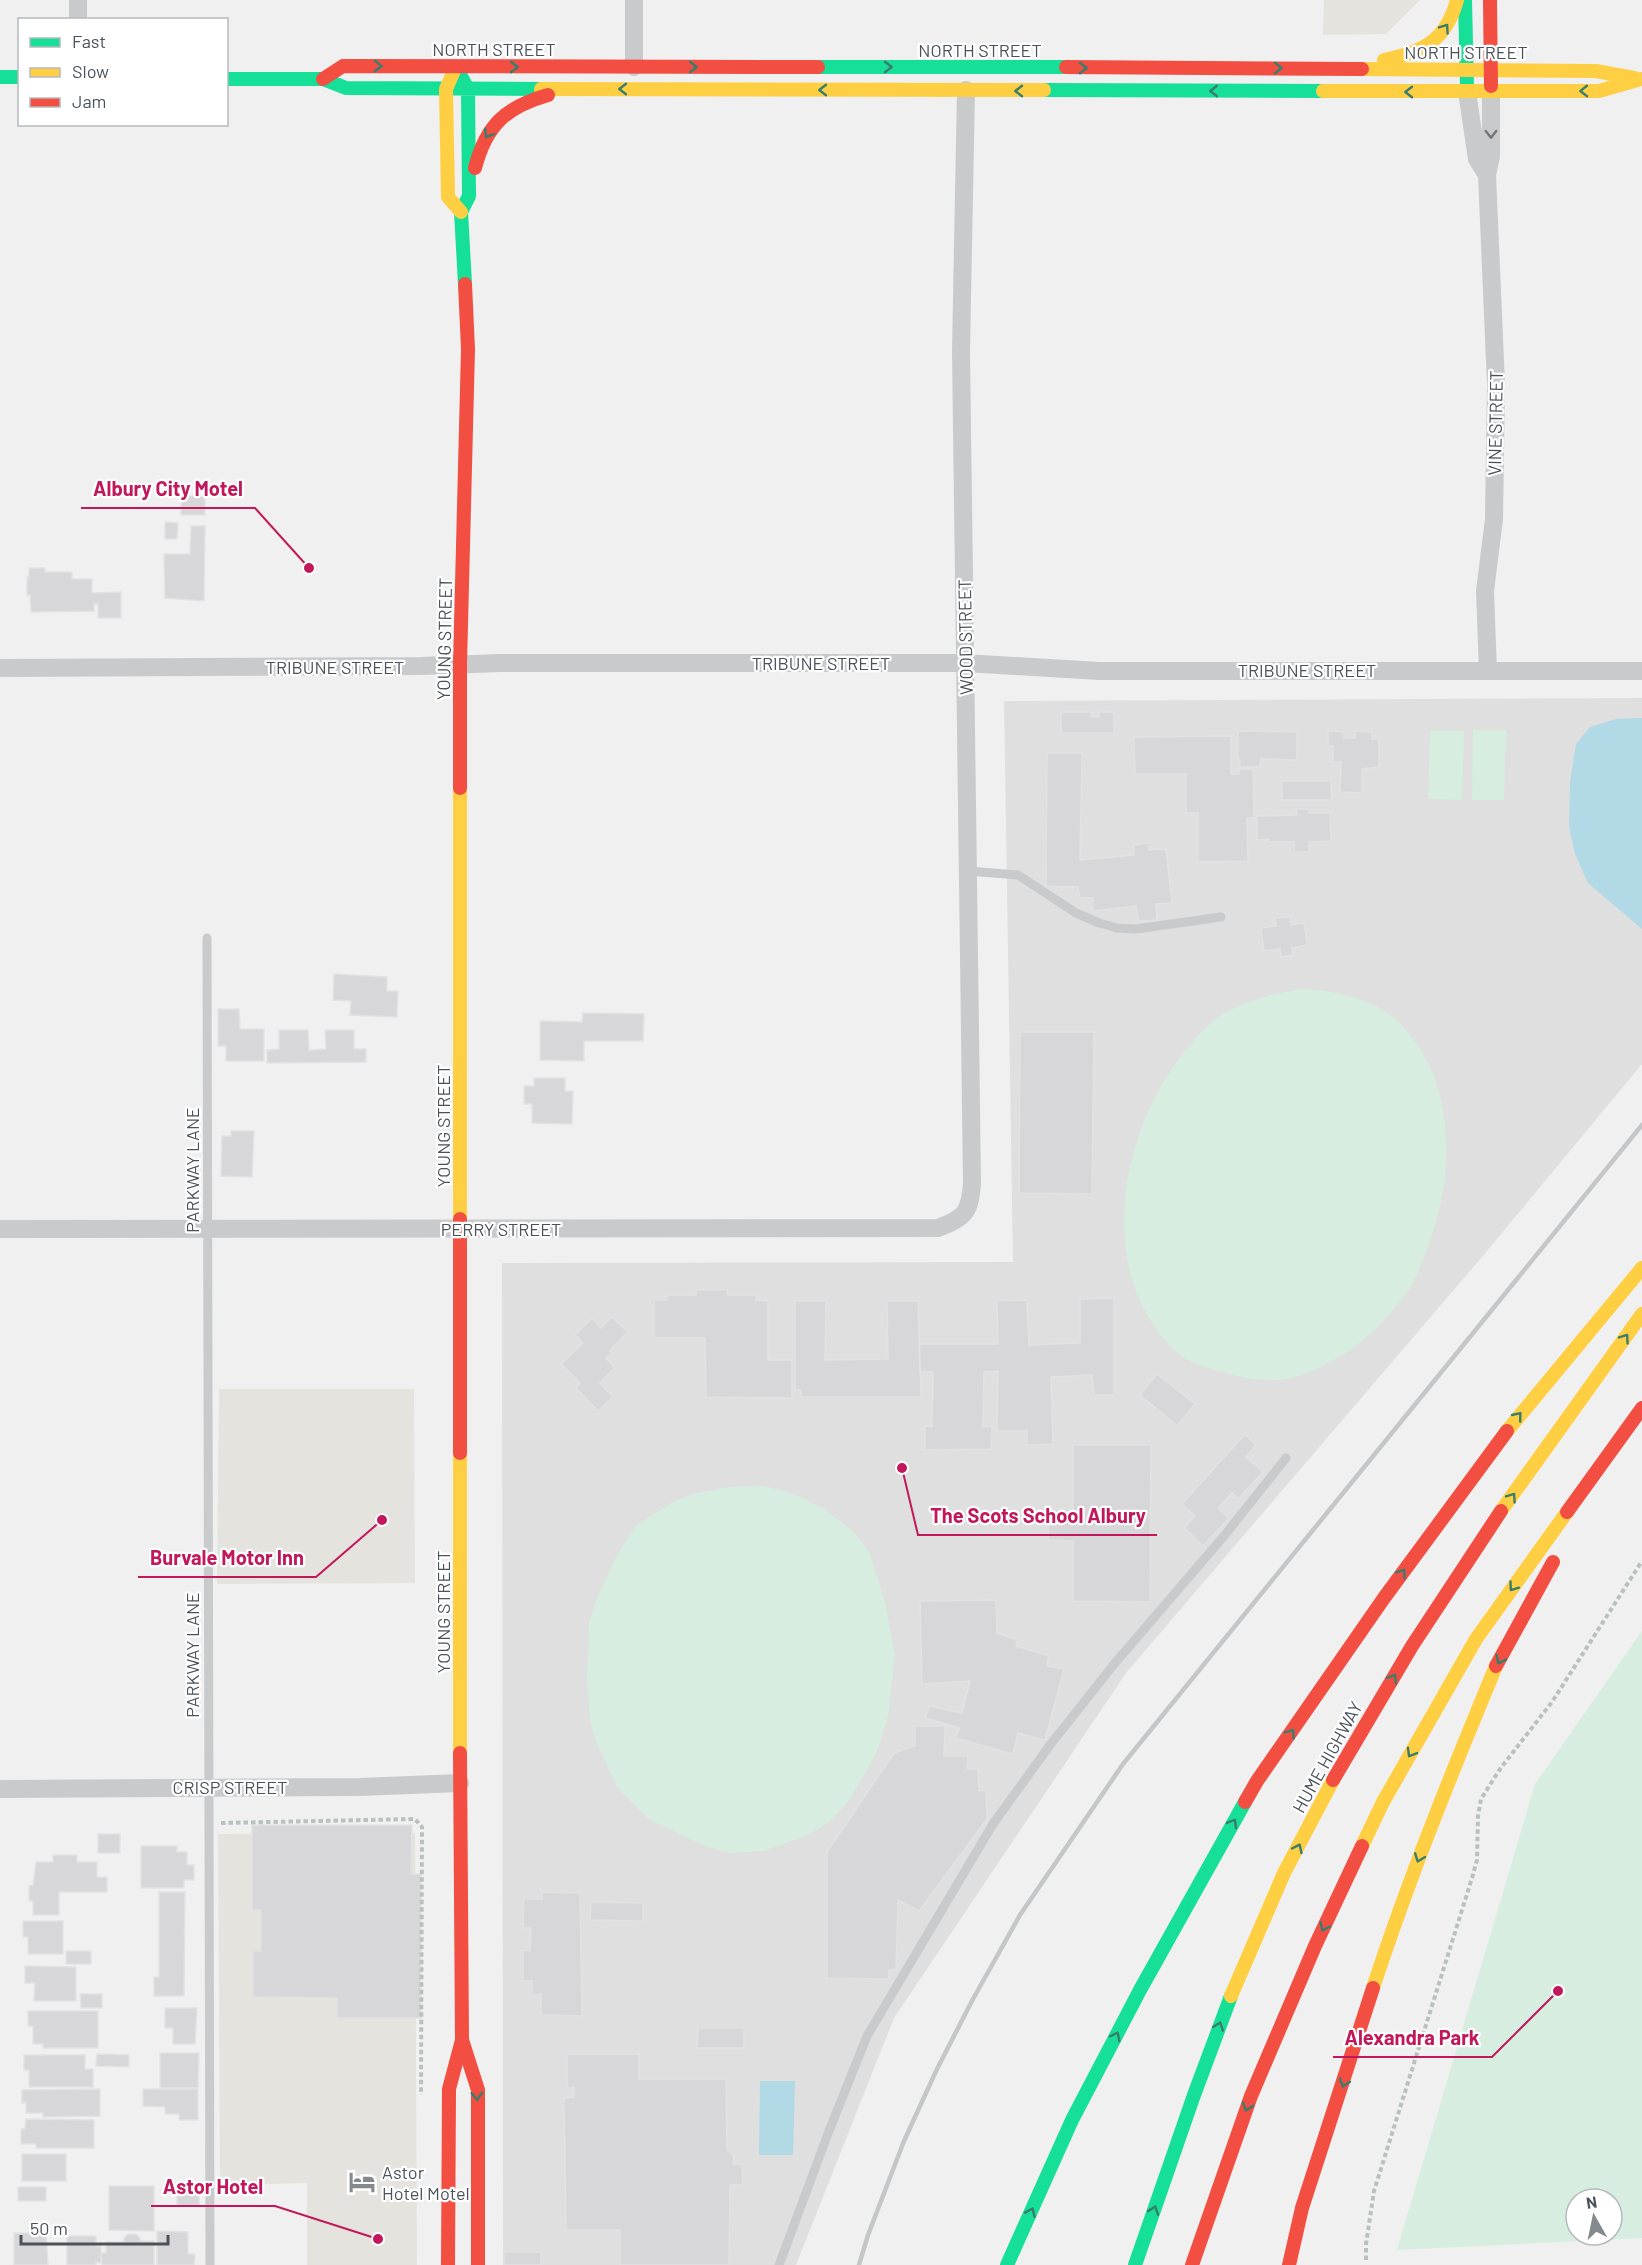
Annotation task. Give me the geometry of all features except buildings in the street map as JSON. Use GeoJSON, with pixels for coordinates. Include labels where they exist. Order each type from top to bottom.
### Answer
{"type":"FeatureCollection","features":[{"type":"Feature","properties":{"kind":"main road"},"geometry":{"type":"LineString","coordinates":[[1314,68],[1372,63],[1416,52],[1428,46],[1446,28],[1454,15],[1457,0]]}},
{"type":"Feature","properties":{"kind":"main road"},"geometry":{"type":"LineString","coordinates":[[1465,0],[1467,92]]}},
{"type":"Feature","properties":{"kind":"main road"},"geometry":{"type":"LineString","coordinates":[[1490,0],[1491,92]]}},
{"type":"Feature","properties":{"kind":"main road","name":"NORTH STREET"},"geometry":{"type":"LineString","coordinates":[[323,79],[343,66],[1314,68],[1596,71],[1641,79]]}},
{"type":"Feature","properties":{"kind":"main road","name":"YOUNG STREET"},"geometry":{"type":"LineString","coordinates":[[456,67],[446,89],[448,197],[461,212]]}},
{"type":"Feature","properties":{"kind":"main road","name":"YOUNG STREET"},"geometry":{"type":"LineString","coordinates":[[448,2265],[449,2090],[462,2040],[460,664],[468,349],[461,212],[469,196],[468,89],[456,67]]}},
{"type":"Feature","properties":{"kind":"main road"},"geometry":{"type":"LineString","coordinates":[[0,77],[18,78]]}},
{"type":"Feature","properties":{"kind":"main road","name":"NORTH STREET"},"geometry":{"type":"LineString","coordinates":[[228,79],[323,79],[346,88],[1491,92],[1599,91],[1641,79]]}},
{"type":"Feature","properties":{"kind":"main road"},"geometry":{"type":"LineString","coordinates":[[469,196],[480,147],[496,122],[506,112],[528,100],[574,89]]}},
{"type":"Feature","properties":{"kind":"main road"},"geometry":{"type":"LineString","coordinates":[[1007,2265],[1088,2090],[1140,1990],[1257,1781],[1384,1598],[1515,1420],[1642,1268]]}},
{"type":"Feature","properties":{"kind":"main road","name":"HUME HIGHWAY"},"geometry":{"type":"LineString","coordinates":[[1135,2265],[1201,2074],[1240,1970],[1311,1821],[1388,1685],[1478,1545],[1642,1314]]}},
{"type":"Feature","properties":{"kind":"main road"},"geometry":{"type":"LineString","coordinates":[[1192,2265],[1251,2096],[1315,1946],[1383,1802],[1476,1639],[1642,1408]]}},
{"type":"Feature","properties":{"kind":"main road"},"geometry":{"type":"LineString","coordinates":[[1573,1526],[1630,1425]]}},
{"type":"Feature","properties":{"kind":"main road"},"geometry":{"type":"LineString","coordinates":[[1289,2265],[1302,2208],[1396,1917],[1439,1803],[1497,1664],[1562,1546]]}},
{"type":"Feature","properties":{"kind":"main road","name":"YOUNG STREET"},"geometry":{"type":"LineString","coordinates":[[462,2040],[478,2090],[478,2265]]}},
{"type":"Feature","properties":{"kind":"street"},"geometry":{"type":"LineString","coordinates":[[78,0],[78,18]]}},
{"type":"Feature","properties":{"kind":"street"},"geometry":{"type":"LineString","coordinates":[[634,0],[634,67]]}},
{"type":"Feature","properties":{"kind":"street","name":"WOOD STREET"},"geometry":{"type":"LineString","coordinates":[[966,90],[961,351],[972,1183]]}},
{"type":"Feature","properties":{"kind":"street","name":"VINE STREET"},"geometry":{"type":"LineString","coordinates":[[1467,92],[1477,159],[1487,175]]}},
{"type":"Feature","properties":{"kind":"street","name":"VINE STREET"},"geometry":{"type":"LineString","coordinates":[[1488,671],[1485,591],[1494,519],[1496,384],[1487,175],[1491,156],[1491,92]]}},
{"type":"Feature","properties":{"kind":"street","name":"TRIBUNE STREET"},"geometry":{"type":"LineString","coordinates":[[0,668],[965,663],[1099,672],[1642,671]]}},
{"type":"Feature","properties":{"kind":"street","name":"PERRY STREET"},"geometry":{"type":"LineString","coordinates":[[0,1229],[938,1228],[962,1216],[971,1204],[972,1183]]}},
{"type":"Feature","properties":{"kind":"street","name":"CRISP STREET"},"geometry":{"type":"LineString","coordinates":[[0,1789],[360,1787],[460,1783]]}},
{"type":"Feature","properties":{"kind":"lane"},"geometry":{"type":"LineString","coordinates":[[968,870],[1018,875],[1076,913],[1117,928],[1136,929],[1221,917]]}},
{"type":"Feature","properties":{"kind":"lane","name":"PARKWAY LANE"},"geometry":{"type":"LineString","coordinates":[[207,938],[210,2265]]}},
{"type":"Feature","properties":{"kind":"lane"},"geometry":{"type":"LineString","coordinates":[[779,2265],[867,2036],[993,1824],[1050,1745],[1115,1663],[1224,1536],[1286,1458]]}},
{"type":"Feature","properties":{"kind":"path"},"geometry":{"type":"LineString","coordinates":[[1366,2260],[1366,2244],[1374,2191],[1477,1860],[1478,1816],[1481,1799],[1500,1769],[1552,1702],[1642,1561]]}},
{"type":"Feature","properties":{"kind":"path"},"geometry":{"type":"LineString","coordinates":[[208,1823],[415,1819],[422,1827],[421,2096]]}},
{"type":"Feature","properties":{"kind":"shaded area"},"geometry":{"type":"Polygon","coordinates":[[[1324,0],[1420,0],[1386,34],[1323,35],[1324,0]]]}},
{"type":"Feature","properties":{"kind":"shaded area"},"geometry":{"type":"Polygon","coordinates":[[[1642,698],[1642,1064],[1487,1251],[1126,1673],[894,2018],[796,2265],[503,2265],[502,1263],[1013,1262],[1004,701],[1642,698]]]}},
{"type":"Feature","properties":{"kind":"shaded area"},"geometry":{"type":"Polygon","coordinates":[[[219,1389],[414,1389],[415,1583],[217,1584],[219,1389]]]}},
{"type":"Feature","properties":{"kind":"shaded area"},"geometry":{"type":"Polygon","coordinates":[[[415,1833],[417,2265],[307,2265],[307,2183],[220,2185],[218,1834],[415,1833]]]}},
{"type":"Feature","properties":{"kind":"green space"},"geometry":{"type":"Polygon","coordinates":[[[1473,730],[1506,730],[1504,800],[1472,800],[1473,730]]]}},
{"type":"Feature","properties":{"kind":"green space"},"geometry":{"type":"Polygon","coordinates":[[[1430,731],[1464,731],[1462,800],[1428,799],[1430,731]]]}},
{"type":"Feature","properties":{"kind":"green space"},"geometry":{"type":"Polygon","coordinates":[[[1302,989],[1327,991],[1376,1006],[1397,1021],[1416,1043],[1431,1069],[1440,1097],[1445,1126],[1444,1186],[1438,1216],[1411,1287],[1369,1335],[1350,1350],[1307,1373],[1285,1379],[1251,1379],[1209,1368],[1187,1359],[1169,1345],[1151,1321],[1135,1289],[1127,1256],[1124,1220],[1127,1184],[1135,1149],[1147,1115],[1163,1083],[1198,1035],[1217,1018],[1237,1007],[1269,996],[1302,989]]]}},
{"type":"Feature","properties":{"kind":"green space"},"geometry":{"type":"Polygon","coordinates":[[[764,1486],[794,1494],[822,1508],[853,1531],[869,1552],[885,1602],[895,1655],[889,1710],[883,1734],[876,1754],[848,1802],[829,1822],[810,1834],[764,1851],[730,1853],[708,1847],[650,1820],[618,1788],[595,1739],[590,1721],[587,1679],[589,1622],[600,1591],[617,1555],[637,1525],[673,1502],[693,1494],[729,1487],[764,1486]]]}},
{"type":"Feature","properties":{"kind":"green space"},"geometry":{"type":"Polygon","coordinates":[[[1642,1631],[1642,2238],[1624,2239],[1624,2187],[1564,2187],[1564,2242],[1397,2250],[1535,1784],[1642,1631]]]}},
{"type":"Feature","properties":{"kind":"water"},"geometry":{"type":"Polygon","coordinates":[[[1642,718],[1642,929],[1588,883],[1575,854],[1569,826],[1570,783],[1576,744],[1590,727],[1616,719],[1642,718]]]}},
{"type":"Feature","properties":{"kind":"water"},"geometry":{"type":"Polygon","coordinates":[[[760,2081],[795,2081],[793,2155],[759,2155],[760,2081]]]}},
{"type":"Feature","properties":{"kind":"railway"},"geometry":{"type":"LineString","coordinates":[[859,2265],[904,2141],[973,1999],[1020,1915],[1123,1764],[1642,1125]]}},
{"type":"Feature","properties":{"kind":"traffic: fast"},"geometry":{"type":"LineString","coordinates":[[1465,0],[1467,88]]}},
{"type":"Feature","properties":{"kind":"traffic: fast"},"geometry":{"type":"LineString","coordinates":[[456,67],[468,89],[469,196],[461,212],[465,284]]}},
{"type":"Feature","properties":{"kind":"traffic: fast"},"geometry":{"type":"LineString","coordinates":[[818,67],[1066,67]]}},
{"type":"Feature","properties":{"kind":"traffic: fast"},"geometry":{"type":"LineString","coordinates":[[0,77],[18,77]]}},
{"type":"Feature","properties":{"kind":"traffic: fast"},"geometry":{"type":"LineString","coordinates":[[228,79],[323,79],[346,88],[541,89]]}},
{"type":"Feature","properties":{"kind":"traffic: fast"},"geometry":{"type":"LineString","coordinates":[[1044,90],[1323,91]]}},
{"type":"Feature","properties":{"kind":"traffic: fast"},"geometry":{"type":"LineString","coordinates":[[1007,2265],[1072,2120],[1140,1990],[1245,1802]]}},
{"type":"Feature","properties":{"kind":"traffic: fast"},"geometry":{"type":"LineString","coordinates":[[1135,2265],[1231,1996]]}},
{"type":"Feature","properties":{"kind":"traffic: slow"},"geometry":{"type":"LineString","coordinates":[[1384,60],[1410,53],[1431,42],[1446,26],[1457,0]]}},
{"type":"Feature","properties":{"kind":"traffic: slow"},"geometry":{"type":"LineString","coordinates":[[1362,69],[1596,71],[1634,78]]}},
{"type":"Feature","properties":{"kind":"traffic: slow"},"geometry":{"type":"LineString","coordinates":[[453,73],[446,89],[448,197],[461,212]]}},
{"type":"Feature","properties":{"kind":"traffic: slow"},"geometry":{"type":"LineString","coordinates":[[1323,91],[1599,91],[1641,79]]}},
{"type":"Feature","properties":{"kind":"traffic: slow"},"geometry":{"type":"LineString","coordinates":[[541,89],[1044,90]]}},
{"type":"Feature","properties":{"kind":"traffic: slow"},"geometry":{"type":"LineString","coordinates":[[460,788],[460,1219]]}},
{"type":"Feature","properties":{"kind":"traffic: slow"},"geometry":{"type":"LineString","coordinates":[[1507,1431],[1642,1268]]}},
{"type":"Feature","properties":{"kind":"traffic: slow"},"geometry":{"type":"LineString","coordinates":[[1501,1511],[1642,1314]]}},
{"type":"Feature","properties":{"kind":"traffic: slow"},"geometry":{"type":"LineString","coordinates":[[460,1453],[460,1753]]}},
{"type":"Feature","properties":{"kind":"traffic: slow"},"geometry":{"type":"LineString","coordinates":[[1362,1846],[1383,1802],[1476,1639],[1567,1512]]}},
{"type":"Feature","properties":{"kind":"traffic: slow"},"geometry":{"type":"LineString","coordinates":[[1373,1988],[1401,1906],[1496,1666]]}},
{"type":"Feature","properties":{"kind":"traffic: slow"},"geometry":{"type":"LineString","coordinates":[[1231,1996],[1284,1873],[1333,1780]]}},
{"type":"Feature","properties":{"kind":"traffic: jam"},"geometry":{"type":"LineString","coordinates":[[1490,0],[1491,86]]}},
{"type":"Feature","properties":{"kind":"traffic: jam"},"geometry":{"type":"LineString","coordinates":[[323,79],[343,66],[818,67]]}},
{"type":"Feature","properties":{"kind":"traffic: jam"},"geometry":{"type":"LineString","coordinates":[[1066,67],[1362,69]]}},
{"type":"Feature","properties":{"kind":"traffic: jam"},"geometry":{"type":"LineString","coordinates":[[475,168],[485,140],[500,120],[520,105],[548,95]]}},
{"type":"Feature","properties":{"kind":"traffic: jam"},"geometry":{"type":"LineString","coordinates":[[460,788],[460,664],[468,349],[465,284]]}},
{"type":"Feature","properties":{"kind":"traffic: jam"},"geometry":{"type":"LineString","coordinates":[[460,1219],[460,1453]]}},
{"type":"Feature","properties":{"kind":"traffic: jam"},"geometry":{"type":"LineString","coordinates":[[1567,1512],[1642,1408]]}},
{"type":"Feature","properties":{"kind":"traffic: jam"},"geometry":{"type":"LineString","coordinates":[[1245,1802],[1257,1781],[1384,1598],[1507,1431]]}},
{"type":"Feature","properties":{"kind":"traffic: jam"},"geometry":{"type":"LineString","coordinates":[[1333,1780],[1412,1646],[1501,1511]]}},
{"type":"Feature","properties":{"kind":"traffic: jam"},"geometry":{"type":"LineString","coordinates":[[1496,1666],[1553,1562]]}},
{"type":"Feature","properties":{"kind":"traffic: jam"},"geometry":{"type":"LineString","coordinates":[[448,2265],[449,2089],[462,2040],[460,1753]]}},
{"type":"Feature","properties":{"kind":"traffic: jam"},"geometry":{"type":"LineString","coordinates":[[1192,2265],[1251,2096],[1315,1946],[1362,1846]]}},
{"type":"Feature","properties":{"kind":"traffic: jam"},"geometry":{"type":"LineString","coordinates":[[1289,2265],[1302,2208],[1373,1988]]}},
{"type":"Feature","properties":{"kind":"traffic: jam"},"geometry":{"type":"LineString","coordinates":[[462,2040],[478,2090],[478,2265]]}},
{"type":"Feature","properties":{"kind":"place","name":"Albury City Motel"},"geometry":{"type":"Point","coordinates":[309,568]}},
{"type":"Feature","properties":{"kind":"place","name":"The Scots School Albury"},"geometry":{"type":"Point","coordinates":[902,1468]}},
{"type":"Feature","properties":{"kind":"place","name":"Burvale Motor Inn"},"geometry":{"type":"Point","coordinates":[382,1520]}},
{"type":"Feature","properties":{"kind":"place","name":"Alexandra Park"},"geometry":{"type":"Point","coordinates":[1558,1991]}},
{"type":"Feature","properties":{"kind":"place","name":"Astor Hotel Motel"},"geometry":{"type":"Point","coordinates":[362,2182]}},
{"type":"Feature","properties":{"kind":"place","name":"Astor Hotel"},"geometry":{"type":"Point","coordinates":[378,2239]}}]}
